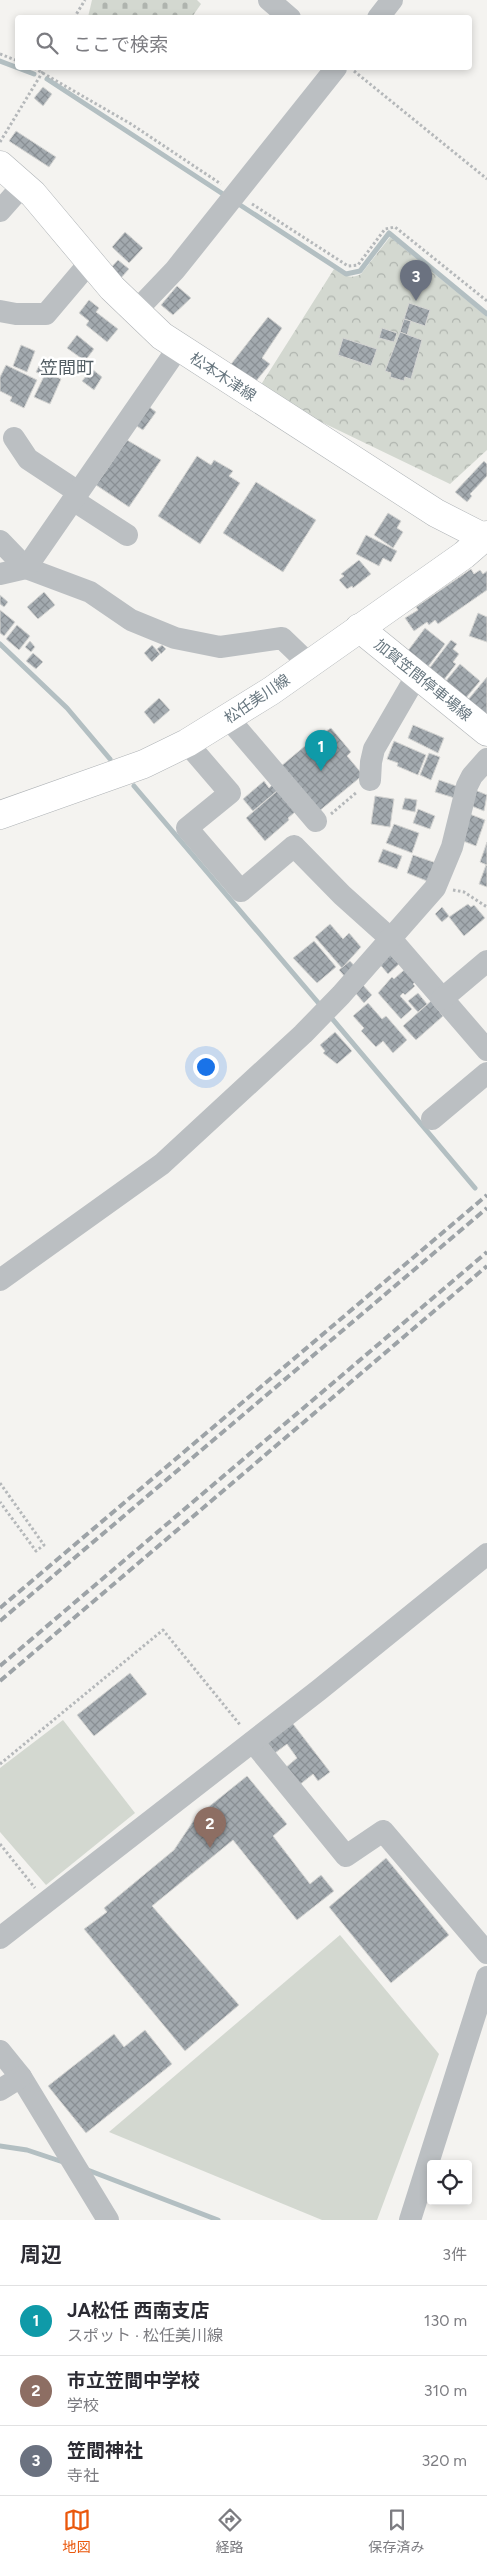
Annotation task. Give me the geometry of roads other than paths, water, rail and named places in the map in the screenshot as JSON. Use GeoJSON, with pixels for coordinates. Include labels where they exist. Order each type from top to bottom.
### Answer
{"type":"FeatureCollection","features":[{"type":"Feature","properties":{"kind":"main road","name":"松本木津線"},"geometry":{"type":"LineString","coordinates":[[0,165],[23,185],[56,219],[90,262],[135,312],[178,348],[436,513],[486,537]]}},
{"type":"Feature","properties":{"kind":"main road","name":"松任美川線"},"geometry":{"type":"LineString","coordinates":[[0,815],[144,764],[230,719],[464,555],[486,537]]}},
{"type":"Feature","properties":{"kind":"main road","name":"加賀笠間停車場線"},"geometry":{"type":"LineString","coordinates":[[359,628],[487,732]]}},
{"type":"Feature","properties":{"kind":"street"},"geometry":{"type":"LineString","coordinates":[[269,0],[286,15]]}},
{"type":"Feature","properties":{"kind":"street"},"geometry":{"type":"LineString","coordinates":[[380,15],[392,0]]}},
{"type":"Feature","properties":{"kind":"street"},"geometry":{"type":"LineString","coordinates":[[135,312],[175,270],[334,70]]}},
{"type":"Feature","properties":{"kind":"street"},"geometry":{"type":"LineString","coordinates":[[0,211],[23,185]]}},
{"type":"Feature","properties":{"kind":"street"},"geometry":{"type":"LineString","coordinates":[[0,311],[16,314],[46,314],[90,262]]}},
{"type":"Feature","properties":{"kind":"street"},"geometry":{"type":"LineString","coordinates":[[0,574],[26,568],[178,348]]}},
{"type":"Feature","properties":{"kind":"street"},"geometry":{"type":"LineString","coordinates":[[14,438],[28,459],[127,535]]}},
{"type":"Feature","properties":{"kind":"street"},"geometry":{"type":"LineString","coordinates":[[0,541],[26,568],[90,592],[131,620],[176,638],[220,647],[282,638],[308,664]]}},
{"type":"Feature","properties":{"kind":"street"},"geometry":{"type":"LineString","coordinates":[[370,780],[374,749],[414,680]]}},
{"type":"Feature","properties":{"kind":"street"},"geometry":{"type":"LineString","coordinates":[[230,719],[316,821]]}},
{"type":"Feature","properties":{"kind":"street"},"geometry":{"type":"LineString","coordinates":[[187,743],[230,792],[188,828],[241,891],[294,846],[342,895],[391,939],[487,1050]]}},
{"type":"Feature","properties":{"kind":"street"},"geometry":{"type":"LineString","coordinates":[[0,1280],[162,1164],[303,1034],[391,939],[435,888],[452,847],[467,786],[472,776],[487,759]]}},
{"type":"Feature","properties":{"kind":"street"},"geometry":{"type":"LineString","coordinates":[[442,999],[487,961]]}},
{"type":"Feature","properties":{"kind":"street"},"geometry":{"type":"LineString","coordinates":[[432,1119],[487,1073]]}},
{"type":"Feature","properties":{"kind":"street"},"geometry":{"type":"LineString","coordinates":[[0,1938],[253,1742],[487,1554]]}},
{"type":"Feature","properties":{"kind":"street"},"geometry":{"type":"LineString","coordinates":[[253,1742],[346,1856],[383,1831],[487,1952]]}},
{"type":"Feature","properties":{"kind":"street"},"geometry":{"type":"LineString","coordinates":[[410,2220],[486,1987]]}},
{"type":"Feature","properties":{"kind":"street"},"geometry":{"type":"LineString","coordinates":[[0,2051],[21,2078],[108,2220]]}},
{"type":"Feature","properties":{"kind":"street"},"geometry":{"type":"LineString","coordinates":[[0,2090],[21,2078]]}},
{"type":"Feature","properties":{"kind":"waterway"},"geometry":{"type":"LineString","coordinates":[[0,61],[15,67]]}},
{"type":"Feature","properties":{"kind":"waterway"},"geometry":{"type":"LineString","coordinates":[[24,70],[34,74]]}},
{"type":"Feature","properties":{"kind":"waterway"},"geometry":{"type":"LineString","coordinates":[[47,79],[226,196]]}},
{"type":"Feature","properties":{"kind":"waterway"},"geometry":{"type":"LineString","coordinates":[[237,203],[346,274],[360,271],[389,233],[487,314]]}},
{"type":"Feature","properties":{"kind":"waterway"},"geometry":{"type":"LineString","coordinates":[[0,644],[67,708],[110,759]]}},
{"type":"Feature","properties":{"kind":"waterway"},"geometry":{"type":"LineString","coordinates":[[134,786],[321,1006]]}},
{"type":"Feature","properties":{"kind":"waterway"},"geometry":{"type":"LineString","coordinates":[[329,1015],[475,1188]]}},
{"type":"Feature","properties":{"kind":"waterway"},"geometry":{"type":"LineString","coordinates":[[0,2146],[27,2150],[63,2162]]}},
{"type":"Feature","properties":{"kind":"waterway"},"geometry":{"type":"LineString","coordinates":[[85,2169],[218,2220]]}},
{"type":"Feature","properties":{"kind":"railway"},"geometry":{"type":"LineString","coordinates":[[0,1608],[487,1195]]}},
{"type":"Feature","properties":{"kind":"railway"},"geometry":{"type":"LineString","coordinates":[[0,1621],[487,1208]]}},
{"type":"Feature","properties":{"kind":"railway"},"geometry":{"type":"LineString","coordinates":[[0,1666],[487,1252]]}},
{"type":"Feature","properties":{"kind":"railway"},"geometry":{"type":"LineString","coordinates":[[0,1681],[487,1266]]}},
{"type":"Feature","properties":{"kind":"place","name":"笠間神社"},"geometry":{"type":"Point","coordinates":[416,301]}},
{"type":"Feature","properties":{"kind":"place","name":"JA松任 西南支店"},"geometry":{"type":"Point","coordinates":[321,771]}},
{"type":"Feature","properties":{"kind":"place","name":"市立笠間中学校"},"geometry":{"type":"Point","coordinates":[210,1848]}},
{"type":"Feature","properties":{"kind":"district","name":"笠間町"},"geometry":{"type":"Point","coordinates":[67,368]}}]}
